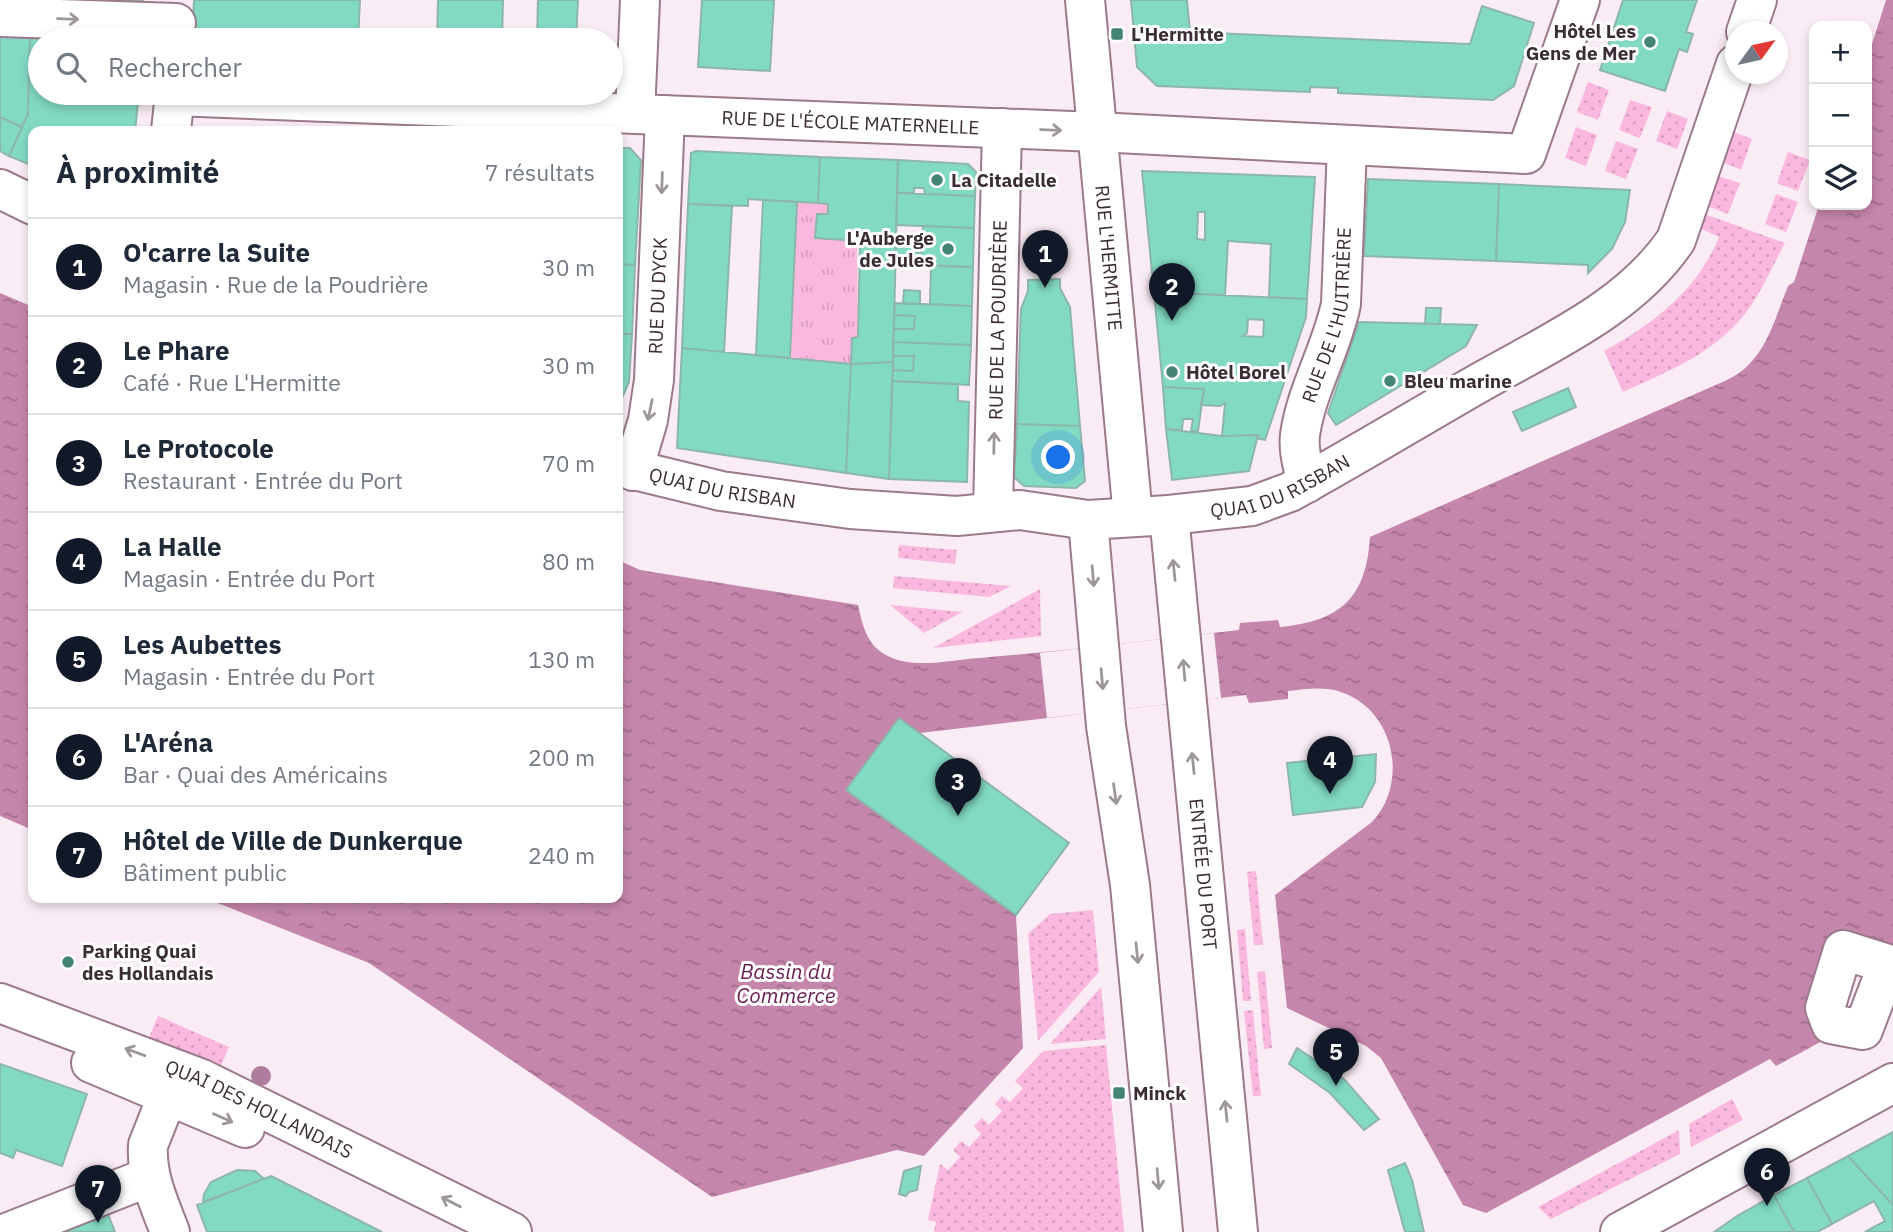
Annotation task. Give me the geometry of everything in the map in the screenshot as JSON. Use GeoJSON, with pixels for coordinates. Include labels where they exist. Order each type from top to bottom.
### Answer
{"type":"FeatureCollection","features":[{"type":"Feature","properties":{"kind":"street","name":"RUE DU DYCK"},"geometry":{"type":"LineString","coordinates":[[625,468],[648,421],[654,380],[650,115],[640,0]]}},
{"type":"Feature","properties":{"kind":"street","name":"RUE L'HERMITTE"},"geometry":{"type":"LineString","coordinates":[[1085,0],[1097,132],[1151,516]]}},
{"type":"Feature","properties":{"kind":"street","name":"RUE DE L'ÉCOLE MATERNELLE"},"geometry":{"type":"LineString","coordinates":[[173,107],[650,115],[1097,132],[1525,154],[1580,0]]}},
{"type":"Feature","properties":{"kind":"street"},"geometry":{"type":"LineString","coordinates":[[1750,21],[1757,0]]}},
{"type":"Feature","properties":{"kind":"street"},"geometry":{"type":"LineString","coordinates":[[0,17],[176,21]]}},
{"type":"Feature","properties":{"kind":"street","name":"QUAI DU RISBAN"},"geometry":{"type":"LineString","coordinates":[[625,468],[721,491],[850,509],[957,516],[1020,510],[1088,520],[1264,503],[1307,483],[1574,328],[1646,277],[1676,240],[1728,84]]}},
{"type":"Feature","properties":{"kind":"street","name":"RUE DE LA POUDRIÈRE"},"geometry":{"type":"LineString","coordinates":[[993,511],[1002,128]]}},
{"type":"Feature","properties":{"kind":"street","name":"RUE DE L'HUITRIÈRE"},"geometry":{"type":"LineString","coordinates":[[1307,483],[1301,460],[1301,432],[1341,304],[1347,145]]}},
{"type":"Feature","properties":{"kind":"street"},"geometry":{"type":"LineString","coordinates":[[0,189],[28,203]]}},
{"type":"Feature","properties":{"kind":"street","name":"ENTRÉE DU PORT"},"geometry":{"type":"LineString","coordinates":[[1151,516],[1180,624],[1238,1232]]}},
{"type":"Feature","properties":{"kind":"street"},"geometry":{"type":"LineString","coordinates":[[1088,520],[1106,726],[1130,885],[1163,1232]]}},
{"type":"Feature","properties":{"kind":"street","name":"QUAI DES HOLLANDAIS"},"geometry":{"type":"LineString","coordinates":[[0,1003],[173,1082],[251,1131],[454,1232]]}},
{"type":"Feature","properties":{"kind":"street","name":"QUAI DES HOLLANDAIS"},"geometry":{"type":"LineString","coordinates":[[0,1030],[173,1082],[297,1124],[512,1232]]}},
{"type":"Feature","properties":{"kind":"street"},"geometry":{"type":"LineString","coordinates":[[170,1232],[149,1177],[148,1145],[173,1082]]}},
{"type":"Feature","properties":{"kind":"street"},"geometry":{"type":"LineString","coordinates":[[1620,1232],[1821,1125],[1893,1083]]}},
{"type":"Feature","properties":{"kind":"street"},"geometry":{"type":"LineString","coordinates":[[9,1232],[149,1177]]}},
{"type":"Feature","properties":{"kind":"green space"},"geometry":{"type":"Polygon","coordinates":[[[1588,82],[1609,90],[1598,120],[1577,112],[1588,82]]]}},
{"type":"Feature","properties":{"kind":"green space"},"geometry":{"type":"Polygon","coordinates":[[[1630,100],[1652,107],[1640,138],[1619,130],[1630,100]]]}},
{"type":"Feature","properties":{"kind":"green space"},"geometry":{"type":"Polygon","coordinates":[[[1667,111],[1688,119],[1677,149],[1656,141],[1667,111]]]}},
{"type":"Feature","properties":{"kind":"green space"},"geometry":{"type":"Polygon","coordinates":[[[1576,127],[1597,135],[1586,166],[1565,158],[1576,127]]]}},
{"type":"Feature","properties":{"kind":"green space"},"geometry":{"type":"Polygon","coordinates":[[[1731,131],[1752,139],[1741,170],[1720,161],[1731,131]]]}},
{"type":"Feature","properties":{"kind":"green space"},"geometry":{"type":"Polygon","coordinates":[[[1616,141],[1638,149],[1626,179],[1605,171],[1616,141]]]}},
{"type":"Feature","properties":{"kind":"green space"},"geometry":{"type":"Polygon","coordinates":[[[1788,152],[1809,160],[1798,191],[1777,183],[1788,152]]]}},
{"type":"Feature","properties":{"kind":"green space"},"geometry":{"type":"Polygon","coordinates":[[[1718,176],[1740,183],[1728,214],[1707,206],[1718,176]]]}},
{"type":"Feature","properties":{"kind":"green space"},"geometry":{"type":"Polygon","coordinates":[[[1776,194],[1798,202],[1786,232],[1765,224],[1776,194]]]}},
{"type":"Feature","properties":{"kind":"green space"},"geometry":{"type":"Polygon","coordinates":[[[797,202],[828,204],[828,214],[817,214],[857,241],[858,337],[852,338],[851,364],[791,358],[797,202]]]}},
{"type":"Feature","properties":{"kind":"green space"},"geometry":{"type":"Polygon","coordinates":[[[1702,213],[1785,243],[1745,314],[1719,340],[1688,360],[1623,392],[1604,351],[1656,317],[1686,290],[1699,274],[1719,237],[1697,227],[1702,213]]]}},
{"type":"Feature","properties":{"kind":"green space"},"geometry":{"type":"Polygon","coordinates":[[[899,545],[957,550],[955,564],[898,558],[899,545]]]}},
{"type":"Feature","properties":{"kind":"green space"},"geometry":{"type":"Polygon","coordinates":[[[894,576],[1011,586],[989,597],[893,588],[894,576]]]}},
{"type":"Feature","properties":{"kind":"green space"},"geometry":{"type":"Polygon","coordinates":[[[1040,589],[1041,636],[933,648],[1040,589]]]}},
{"type":"Feature","properties":{"kind":"green space"},"geometry":{"type":"Polygon","coordinates":[[[890,605],[962,612],[924,633],[890,605]]]}},
{"type":"Feature","properties":{"kind":"green space"},"geometry":{"type":"Polygon","coordinates":[[[1256,871],[1263,945],[1254,945],[1247,872],[1256,871]]]}},
{"type":"Feature","properties":{"kind":"green space"},"geometry":{"type":"Polygon","coordinates":[[[1093,910],[1099,972],[1038,1041],[1028,934],[1050,914],[1093,910]]]}},
{"type":"Feature","properties":{"kind":"green space"},"geometry":{"type":"Polygon","coordinates":[[[1245,929],[1251,1001],[1243,1001],[1237,930],[1245,929]]]}},
{"type":"Feature","properties":{"kind":"green space"},"geometry":{"type":"Polygon","coordinates":[[[1265,971],[1272,1048],[1264,1049],[1257,972],[1265,971]]]}},
{"type":"Feature","properties":{"kind":"green space"},"geometry":{"type":"Polygon","coordinates":[[[1101,987],[1106,1039],[1050,1044],[1101,987]]]}},
{"type":"Feature","properties":{"kind":"green space"},"geometry":{"type":"Polygon","coordinates":[[[1253,1010],[1261,1096],[1253,1096],[1244,1011],[1253,1010]]]}},
{"type":"Feature","properties":{"kind":"green space"},"geometry":{"type":"Polygon","coordinates":[[[158,1016],[229,1047],[217,1075],[146,1045],[158,1016]]]}},
{"type":"Feature","properties":{"kind":"green space"},"geometry":{"type":"Polygon","coordinates":[[[1106,1045],[1124,1232],[934,1232],[936,1222],[928,1220],[940,1164],[948,1170],[960,1157],[953,1150],[961,1141],[969,1147],[981,1134],[974,1126],[982,1118],[989,1125],[1002,1111],[995,1104],[1002,1096],[1010,1102],[1023,1088],[1015,1081],[1043,1051],[1106,1045]]]}},
{"type":"Feature","properties":{"kind":"green space"},"geometry":{"type":"Polygon","coordinates":[[[1732,1099],[1743,1120],[1691,1147],[1689,1124],[1732,1099]]]}},
{"type":"Feature","properties":{"kind":"green space"},"geometry":{"type":"Polygon","coordinates":[[[1679,1130],[1680,1154],[1551,1219],[1538,1207],[1679,1130]]]}},
{"type":"Feature","properties":{"kind":"water","name":"Bassin du Commerce"},"geometry":{"type":"Polygon","coordinates":[[[1886,0],[1893,0],[1893,950],[1843,950],[1837,1033],[1776,1066],[1770,1059],[1486,1213],[1463,1205],[1381,1058],[1366,1046],[1287,1008],[1275,895],[1372,822],[1384,806],[1390,788],[1393,768],[1391,749],[1384,731],[1374,714],[1359,701],[1341,692],[1315,688],[1288,691],[1288,699],[1249,703],[1246,695],[920,733],[899,718],[846,790],[1016,915],[1023,1048],[924,1156],[897,1150],[712,1197],[369,963],[218,903],[623,903],[623,562],[640,570],[858,605],[864,628],[876,648],[890,657],[911,663],[1044,652],[1239,630],[1240,623],[1278,620],[1280,627],[1301,624],[1334,612],[1356,591],[1363,576],[1370,537],[1740,372],[1759,352],[1788,286],[1794,282],[1817,210],[1872,210],[1872,44],[1886,0]]]}},
{"type":"Feature","properties":{"kind":"water"},"geometry":{"type":"Polygon","coordinates":[[[0,293],[28,305],[28,828],[0,816],[0,293]]]}},
{"type":"Feature","properties":{"kind":"pier"},"geometry":{"type":"Polygon","coordinates":[[[1214,633],[1221,698],[1047,718],[1040,653],[1214,633]]]}},
{"type":"Feature","properties":{"kind":"building"},"geometry":{"type":"Polygon","coordinates":[[[102,0],[143,0],[143,2],[102,0]]]}},
{"type":"Feature","properties":{"kind":"building"},"geometry":{"type":"Polygon","coordinates":[[[194,0],[360,0],[359,28],[193,28],[194,0]]]}},
{"type":"Feature","properties":{"kind":"building"},"geometry":{"type":"Polygon","coordinates":[[[438,0],[503,0],[502,28],[437,28],[438,0]]]}},
{"type":"Feature","properties":{"kind":"building"},"geometry":{"type":"Polygon","coordinates":[[[538,0],[578,0],[577,28],[537,28],[538,0]]]}},
{"type":"Feature","properties":{"kind":"building"},"geometry":{"type":"Polygon","coordinates":[[[702,0],[774,0],[770,71],[698,67],[702,0]]]}},
{"type":"Feature","properties":{"kind":"building"},"geometry":{"type":"Polygon","coordinates":[[[1131,0],[1187,0],[1190,32],[1470,44],[1482,6],[1534,23],[1514,86],[1493,100],[1338,93],[1338,88],[1310,87],[1310,92],[1157,86],[1137,67],[1131,0]]]}},
{"type":"Feature","properties":{"kind":"building","name":"Hôtel Les Gens de Mer"},"geometry":{"type":"Polygon","coordinates":[[[1623,0],[1697,0],[1686,32],[1693,34],[1687,52],[1679,49],[1665,91],[1600,70],[1623,0]]]}},
{"type":"Feature","properties":{"kind":"building"},"geometry":{"type":"Polygon","coordinates":[[[0,37],[28,37],[28,114],[22,127],[0,117],[0,37]]]}},
{"type":"Feature","properties":{"kind":"building"},"geometry":{"type":"Polygon","coordinates":[[[28,105],[138,105],[136,126],[28,126],[28,164],[9,156],[28,114],[28,105]]]}},
{"type":"Feature","properties":{"kind":"building"},"geometry":{"type":"Polygon","coordinates":[[[0,117],[22,127],[9,156],[0,151],[0,117]]]}},
{"type":"Feature","properties":{"kind":"building"},"geometry":{"type":"Polygon","coordinates":[[[623,148],[630,148],[641,160],[635,265],[623,264],[623,148]]]}},
{"type":"Feature","properties":{"kind":"building"},"geometry":{"type":"Polygon","coordinates":[[[696,151],[820,157],[818,203],[748,199],[748,206],[688,204],[691,153],[696,151]]]}},
{"type":"Feature","properties":{"kind":"building"},"geometry":{"type":"Polygon","coordinates":[[[820,157],[898,160],[893,362],[851,364],[852,338],[858,337],[860,241],[815,238],[817,214],[828,214],[828,204],[818,203],[820,157]]]}},
{"type":"Feature","properties":{"kind":"building","name":"La Citadelle"},"geometry":{"type":"Polygon","coordinates":[[[898,160],[968,164],[976,172],[975,196],[925,194],[924,188],[914,188],[914,193],[897,193],[898,160]]]}},
{"type":"Feature","properties":{"kind":"building"},"geometry":{"type":"Polygon","coordinates":[[[1142,171],[1315,177],[1307,299],[1269,297],[1271,244],[1228,241],[1225,295],[1154,292],[1142,171]],[[1198,212],[1197,239],[1205,240],[1205,212],[1198,212]]]}},
{"type":"Feature","properties":{"kind":"building"},"geometry":{"type":"Polygon","coordinates":[[[1368,179],[1499,184],[1496,261],[1364,256],[1368,179]]]}},
{"type":"Feature","properties":{"kind":"building"},"geometry":{"type":"Polygon","coordinates":[[[1499,184],[1630,190],[1625,222],[1612,249],[1588,273],[1588,265],[1496,261],[1499,184]]]}},
{"type":"Feature","properties":{"kind":"building"},"geometry":{"type":"Polygon","coordinates":[[[897,193],[975,196],[974,228],[896,225],[897,193]]]}},
{"type":"Feature","properties":{"kind":"building"},"geometry":{"type":"Polygon","coordinates":[[[763,200],[797,202],[790,358],[756,355],[763,200]]]}},
{"type":"Feature","properties":{"kind":"building"},"geometry":{"type":"Polygon","coordinates":[[[688,204],[732,206],[724,352],[682,348],[688,204]]]}},
{"type":"Feature","properties":{"kind":"building","name":"L'Auberge de Jules"},"geometry":{"type":"Polygon","coordinates":[[[923,226],[974,228],[973,267],[895,264],[896,244],[914,245],[913,252],[922,253],[923,226]]]}},
{"type":"Feature","properties":{"kind":"building"},"geometry":{"type":"Polygon","coordinates":[[[623,264],[635,265],[632,334],[623,334],[623,264]]]}},
{"type":"Feature","properties":{"kind":"building"},"geometry":{"type":"Polygon","coordinates":[[[931,266],[973,267],[972,306],[930,304],[931,266]]]}},
{"type":"Feature","properties":{"kind":"building"},"geometry":{"type":"Polygon","coordinates":[[[1060,279],[1060,288],[1070,307],[1080,426],[1017,424],[1021,309],[1028,291],[1028,280],[1060,279]]]}},
{"type":"Feature","properties":{"kind":"building"},"geometry":{"type":"Polygon","coordinates":[[[904,290],[920,291],[920,304],[903,304],[904,290]]]}},
{"type":"Feature","properties":{"kind":"building"},"geometry":{"type":"Polygon","coordinates":[[[1154,292],[1307,299],[1306,317],[1265,440],[1257,438],[1258,435],[1222,436],[1225,403],[1220,406],[1201,405],[1204,389],[1163,387],[1154,292]],[[1248,319],[1247,333],[1243,336],[1263,337],[1264,320],[1248,319]]]}},
{"type":"Feature","properties":{"kind":"building"},"geometry":{"type":"Polygon","coordinates":[[[895,303],[972,306],[971,345],[893,342],[894,329],[914,329],[915,316],[894,315],[895,303]]]}},
{"type":"Feature","properties":{"kind":"building"},"geometry":{"type":"Polygon","coordinates":[[[1426,308],[1441,308],[1440,324],[1425,324],[1426,308]]]}},
{"type":"Feature","properties":{"kind":"building"},"geometry":{"type":"Polygon","coordinates":[[[894,315],[915,316],[914,329],[894,329],[894,315]]]}},
{"type":"Feature","properties":{"kind":"building"},"geometry":{"type":"Polygon","coordinates":[[[1359,322],[1477,325],[1466,346],[1336,425],[1328,413],[1359,322]]]}},
{"type":"Feature","properties":{"kind":"building"},"geometry":{"type":"Polygon","coordinates":[[[623,334],[632,334],[629,382],[623,396],[623,334]]]}},
{"type":"Feature","properties":{"kind":"building"},"geometry":{"type":"Polygon","coordinates":[[[893,342],[971,345],[969,385],[892,381],[893,370],[913,371],[914,356],[893,356],[893,342]]]}},
{"type":"Feature","properties":{"kind":"building"},"geometry":{"type":"Polygon","coordinates":[[[682,348],[851,364],[846,473],[677,448],[682,348]]]}},
{"type":"Feature","properties":{"kind":"building"},"geometry":{"type":"Polygon","coordinates":[[[893,356],[914,356],[913,371],[893,370],[893,356]]]}},
{"type":"Feature","properties":{"kind":"building"},"geometry":{"type":"Polygon","coordinates":[[[893,362],[889,479],[846,473],[851,364],[893,362]]]}},
{"type":"Feature","properties":{"kind":"building"},"geometry":{"type":"Polygon","coordinates":[[[892,381],[958,384],[958,401],[969,402],[967,482],[889,479],[892,381]]]}},
{"type":"Feature","properties":{"kind":"building"},"geometry":{"type":"Polygon","coordinates":[[[1163,387],[1204,389],[1198,431],[1191,431],[1193,419],[1183,419],[1182,430],[1166,429],[1163,387]]]}},
{"type":"Feature","properties":{"kind":"building"},"geometry":{"type":"Polygon","coordinates":[[[1568,388],[1576,407],[1522,431],[1513,412],[1568,388]]]}},
{"type":"Feature","properties":{"kind":"building"},"geometry":{"type":"Polygon","coordinates":[[[1017,424],[1080,426],[1085,481],[1076,488],[1024,486],[1014,477],[1017,424]]]}},
{"type":"Feature","properties":{"kind":"building"},"geometry":{"type":"Polygon","coordinates":[[[1166,429],[1222,436],[1258,435],[1249,471],[1172,480],[1166,429]]]}},
{"type":"Feature","properties":{"kind":"building"},"geometry":{"type":"Polygon","coordinates":[[[899,718],[1069,843],[1016,915],[846,790],[899,718]]]}},
{"type":"Feature","properties":{"kind":"building"},"geometry":{"type":"Polygon","coordinates":[[[1376,754],[1375,782],[1362,807],[1293,815],[1287,763],[1376,754]]]}},
{"type":"Feature","properties":{"kind":"building"},"geometry":{"type":"Polygon","coordinates":[[[1297,1048],[1344,1079],[1379,1119],[1364,1130],[1330,1093],[1289,1064],[1297,1048]]]}},
{"type":"Feature","properties":{"kind":"building"},"geometry":{"type":"Polygon","coordinates":[[[0,1064],[87,1094],[62,1166],[16,1150],[13,1158],[0,1153],[0,1064]]]}},
{"type":"Feature","properties":{"kind":"building"},"geometry":{"type":"Polygon","coordinates":[[[1893,1132],[1893,1205],[1848,1156],[1893,1132]]]}},
{"type":"Feature","properties":{"kind":"building"},"geometry":{"type":"Polygon","coordinates":[[[1848,1156],[1893,1205],[1893,1232],[1865,1232],[1885,1221],[1874,1201],[1832,1224],[1807,1178],[1848,1156]]]}},
{"type":"Feature","properties":{"kind":"building"},"geometry":{"type":"Polygon","coordinates":[[[1405,1163],[1412,1180],[1424,1232],[1405,1232],[1388,1170],[1405,1163]]]}},
{"type":"Feature","properties":{"kind":"building"},"geometry":{"type":"Polygon","coordinates":[[[921,1166],[917,1190],[906,1196],[899,1194],[904,1171],[921,1166]]]}},
{"type":"Feature","properties":{"kind":"building"},"geometry":{"type":"Polygon","coordinates":[[[237,1170],[255,1171],[264,1179],[203,1202],[211,1182],[237,1170]]]}},
{"type":"Feature","properties":{"kind":"building"},"geometry":{"type":"Polygon","coordinates":[[[271,1176],[382,1232],[207,1232],[197,1205],[271,1176]]]}},
{"type":"Feature","properties":{"kind":"building"},"geometry":{"type":"Polygon","coordinates":[[[1807,1178],[1832,1224],[1817,1232],[1794,1232],[1774,1195],[1807,1178]]]}},
{"type":"Feature","properties":{"kind":"building"},"geometry":{"type":"Polygon","coordinates":[[[1774,1195],[1794,1232],[1714,1232],[1737,1216],[1774,1195]]]}},
{"type":"Feature","properties":{"kind":"building"},"geometry":{"type":"Polygon","coordinates":[[[108,1214],[115,1232],[60,1232],[108,1214]]]}},
{"type":"Feature","properties":{"kind":"place","name":"L'Hermitte"},"geometry":{"type":"Point","coordinates":[1117,34]}},
{"type":"Feature","properties":{"kind":"place","name":"Hôtel Les Gens de Mer"},"geometry":{"type":"Point","coordinates":[1650,42]}},
{"type":"Feature","properties":{"kind":"place","name":"La Citadelle"},"geometry":{"type":"Point","coordinates":[937,180]}},
{"type":"Feature","properties":{"kind":"place","name":"L'Auberge de Jules"},"geometry":{"type":"Point","coordinates":[948,249]}},
{"type":"Feature","properties":{"kind":"place","name":"O'carre la Suite"},"geometry":{"type":"Point","coordinates":[1045,288]}},
{"type":"Feature","properties":{"kind":"place","name":"Le Phare"},"geometry":{"type":"Point","coordinates":[1172,321]}},
{"type":"Feature","properties":{"kind":"place","name":"Hôtel Borel"},"geometry":{"type":"Point","coordinates":[1172,372]}},
{"type":"Feature","properties":{"kind":"place","name":"Bleu marine"},"geometry":{"type":"Point","coordinates":[1390,381]}},
{"type":"Feature","properties":{"kind":"place","name":"La Halle"},"geometry":{"type":"Point","coordinates":[1330,794]}},
{"type":"Feature","properties":{"kind":"place","name":"Le Protocole"},"geometry":{"type":"Point","coordinates":[958,816]}},
{"type":"Feature","properties":{"kind":"place","name":"Parking Quai des Hollandais"},"geometry":{"type":"Point","coordinates":[68,962]}},
{"type":"Feature","properties":{"kind":"place","name":"Les Aubettes"},"geometry":{"type":"Point","coordinates":[1336,1086]}},
{"type":"Feature","properties":{"kind":"place","name":"Minck"},"geometry":{"type":"Point","coordinates":[1119,1093]}},
{"type":"Feature","properties":{"kind":"place","name":"L'Aréna"},"geometry":{"type":"Point","coordinates":[1767,1206]}},
{"type":"Feature","properties":{"kind":"place","name":"Hôtel de Ville de Dunkerque"},"geometry":{"type":"Point","coordinates":[98,1223]}}]}
